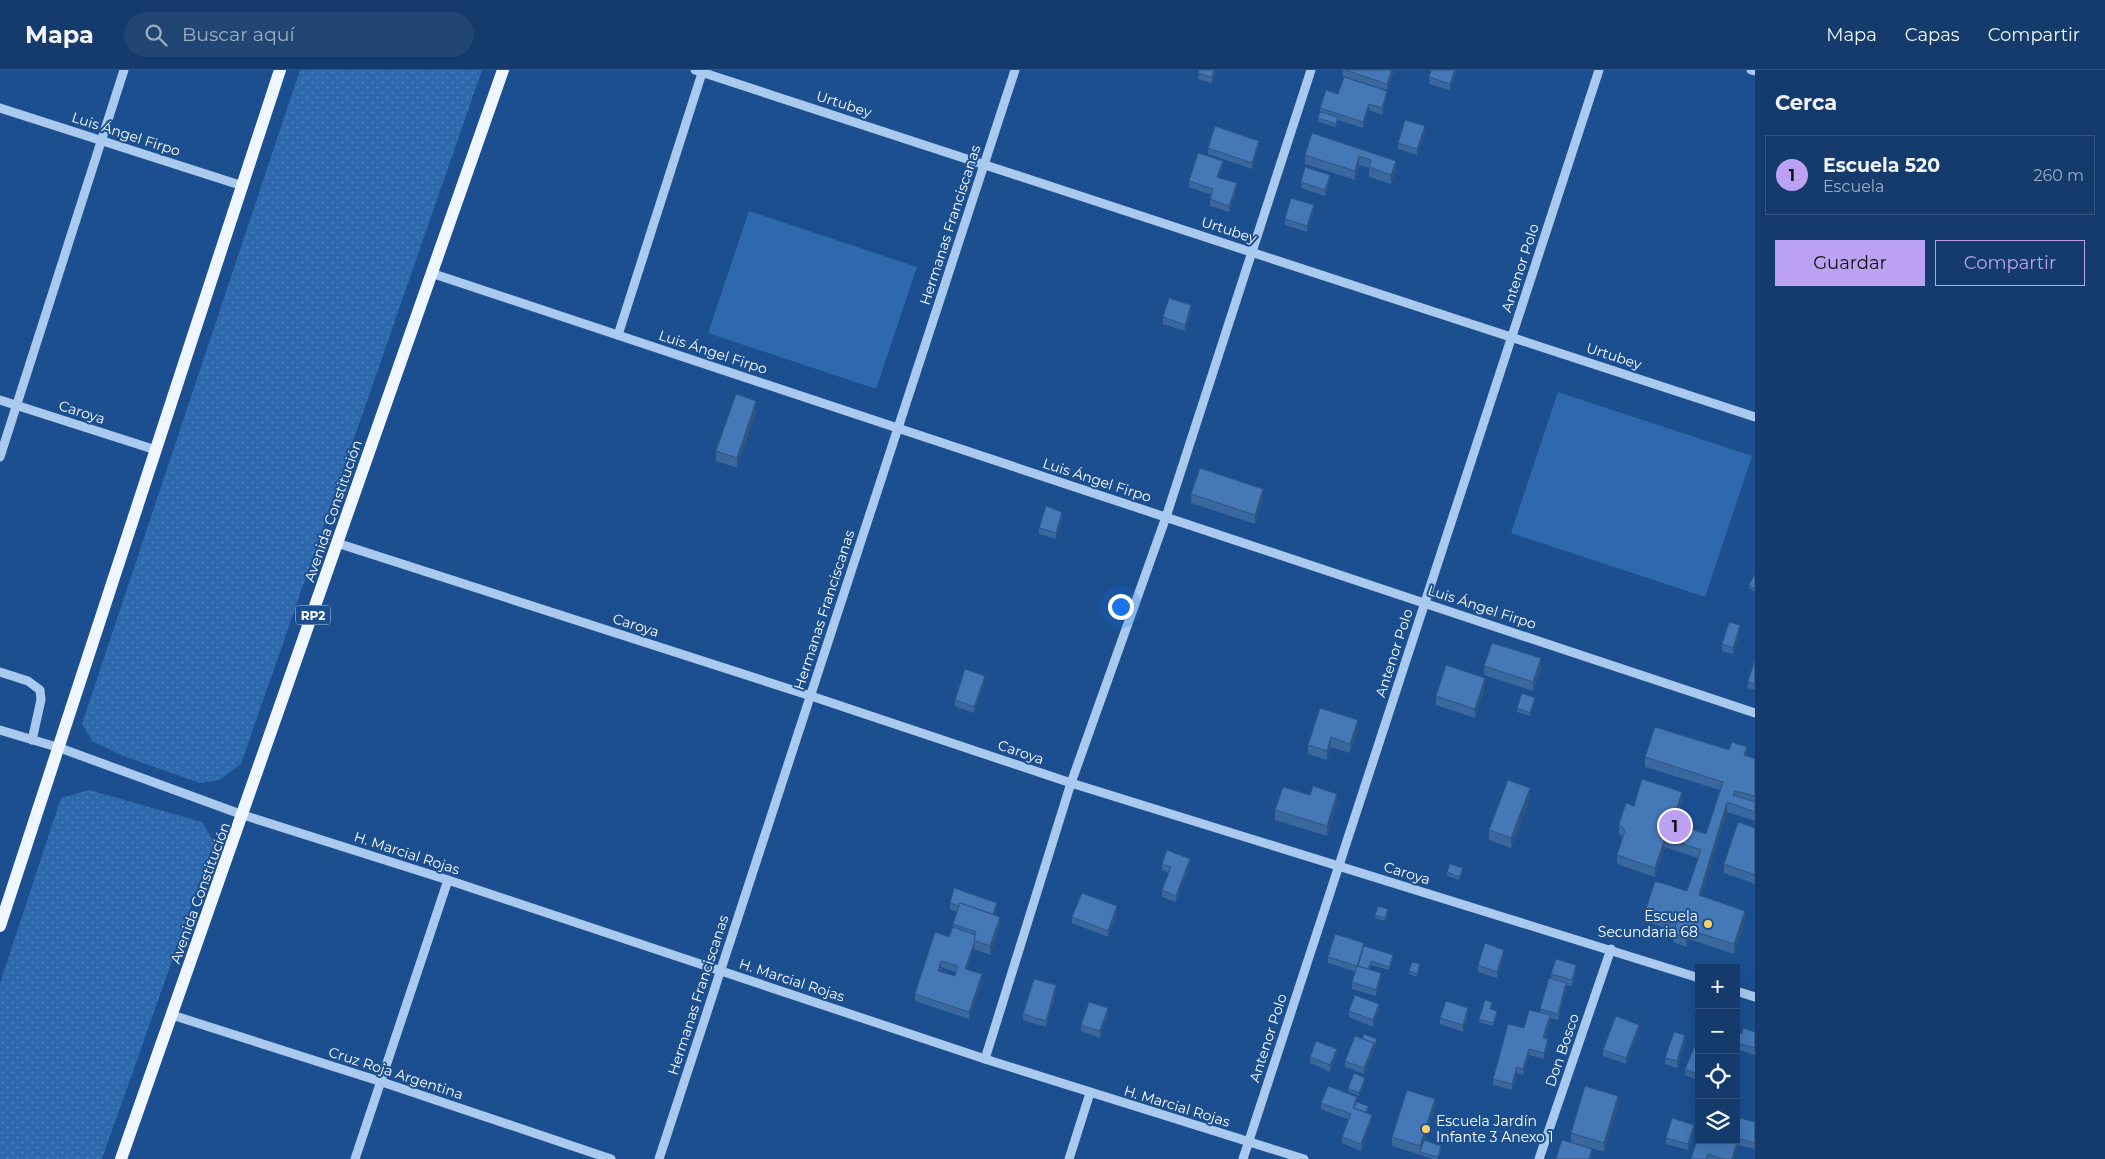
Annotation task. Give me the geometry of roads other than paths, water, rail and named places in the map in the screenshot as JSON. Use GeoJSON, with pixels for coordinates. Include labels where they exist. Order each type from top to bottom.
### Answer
{"type":"FeatureCollection","features":[{"type":"Feature","properties":{"kind":"main road"},"geometry":{"type":"LineString","coordinates":[[0,926],[60,748],[280,70]]}},
{"type":"Feature","properties":{"kind":"main road","name":"Avenida Constitución"},"geometry":{"type":"LineString","coordinates":[[121,1159],[244,815],[431,272],[503,70]]}},
{"type":"Feature","properties":{"kind":"street"},"geometry":{"type":"LineString","coordinates":[[0,457],[124,70]]}},
{"type":"Feature","properties":{"kind":"street","name":"Hermanas Franciscanas"},"geometry":{"type":"LineString","coordinates":[[659,1159],[1015,70]]}},
{"type":"Feature","properties":{"kind":"street"},"geometry":{"type":"LineString","coordinates":[[985,1059],[1070,783],[1166,517],[1311,70]]}},
{"type":"Feature","properties":{"kind":"street","name":"Antenor Polo"},"geometry":{"type":"LineString","coordinates":[[1243,1159],[1599,70]]}},
{"type":"Feature","properties":{"kind":"street"},"geometry":{"type":"LineString","coordinates":[[618,334],[698,71]]}},
{"type":"Feature","properties":{"kind":"street","name":"Urtubey"},"geometry":{"type":"LineString","coordinates":[[698,71],[1755,417]]}},
{"type":"Feature","properties":{"kind":"street","name":"Luis Ángel Firpo"},"geometry":{"type":"LineString","coordinates":[[0,108],[243,186]]}},
{"type":"Feature","properties":{"kind":"street","name":"Luis Ángel Firpo"},"geometry":{"type":"LineString","coordinates":[[431,272],[1755,713]]}},
{"type":"Feature","properties":{"kind":"street","name":"Caroya"},"geometry":{"type":"LineString","coordinates":[[0,400],[156,450]]}},
{"type":"Feature","properties":{"kind":"street","name":"Caroya"},"geometry":{"type":"LineString","coordinates":[[337,543],[811,696],[1070,783],[1695,977]]}},
{"type":"Feature","properties":{"kind":"street"},"geometry":{"type":"LineString","coordinates":[[0,672],[28,681],[40,690],[41,700],[32,740]]}},
{"type":"Feature","properties":{"kind":"street"},"geometry":{"type":"LineString","coordinates":[[0,730],[60,748]]}},
{"type":"Feature","properties":{"kind":"street","name":"H. Marcial Rojas"},"geometry":{"type":"LineString","coordinates":[[60,748],[244,815],[448,880],[985,1059],[1304,1159]]}},
{"type":"Feature","properties":{"kind":"street"},"geometry":{"type":"LineString","coordinates":[[355,1159],[448,880]]}},
{"type":"Feature","properties":{"kind":"street","name":"Don Bosco"},"geometry":{"type":"LineString","coordinates":[[1539,1159],[1610,950]]}},
{"type":"Feature","properties":{"kind":"street"},"geometry":{"type":"LineString","coordinates":[[1740,992],[1755,997]]}},
{"type":"Feature","properties":{"kind":"street","name":"Cruz Roja Argentina"},"geometry":{"type":"LineString","coordinates":[[172,1015],[382,1082],[611,1159]]}},
{"type":"Feature","properties":{"kind":"street"},"geometry":{"type":"LineString","coordinates":[[1069,1159],[1090,1093]]}},
{"type":"Feature","properties":{"kind":"place","name":"Escuela 520"},"geometry":{"type":"Point","coordinates":[1675,826]}},
{"type":"Feature","properties":{"kind":"place","name":"Escuela Secundaria 68"},"geometry":{"type":"Point","coordinates":[1708,924]}},
{"type":"Feature","properties":{"kind":"place","name":"Escuela Jardín Infante 3 Anexo 1"},"geometry":{"type":"Point","coordinates":[1426,1129]}}]}
